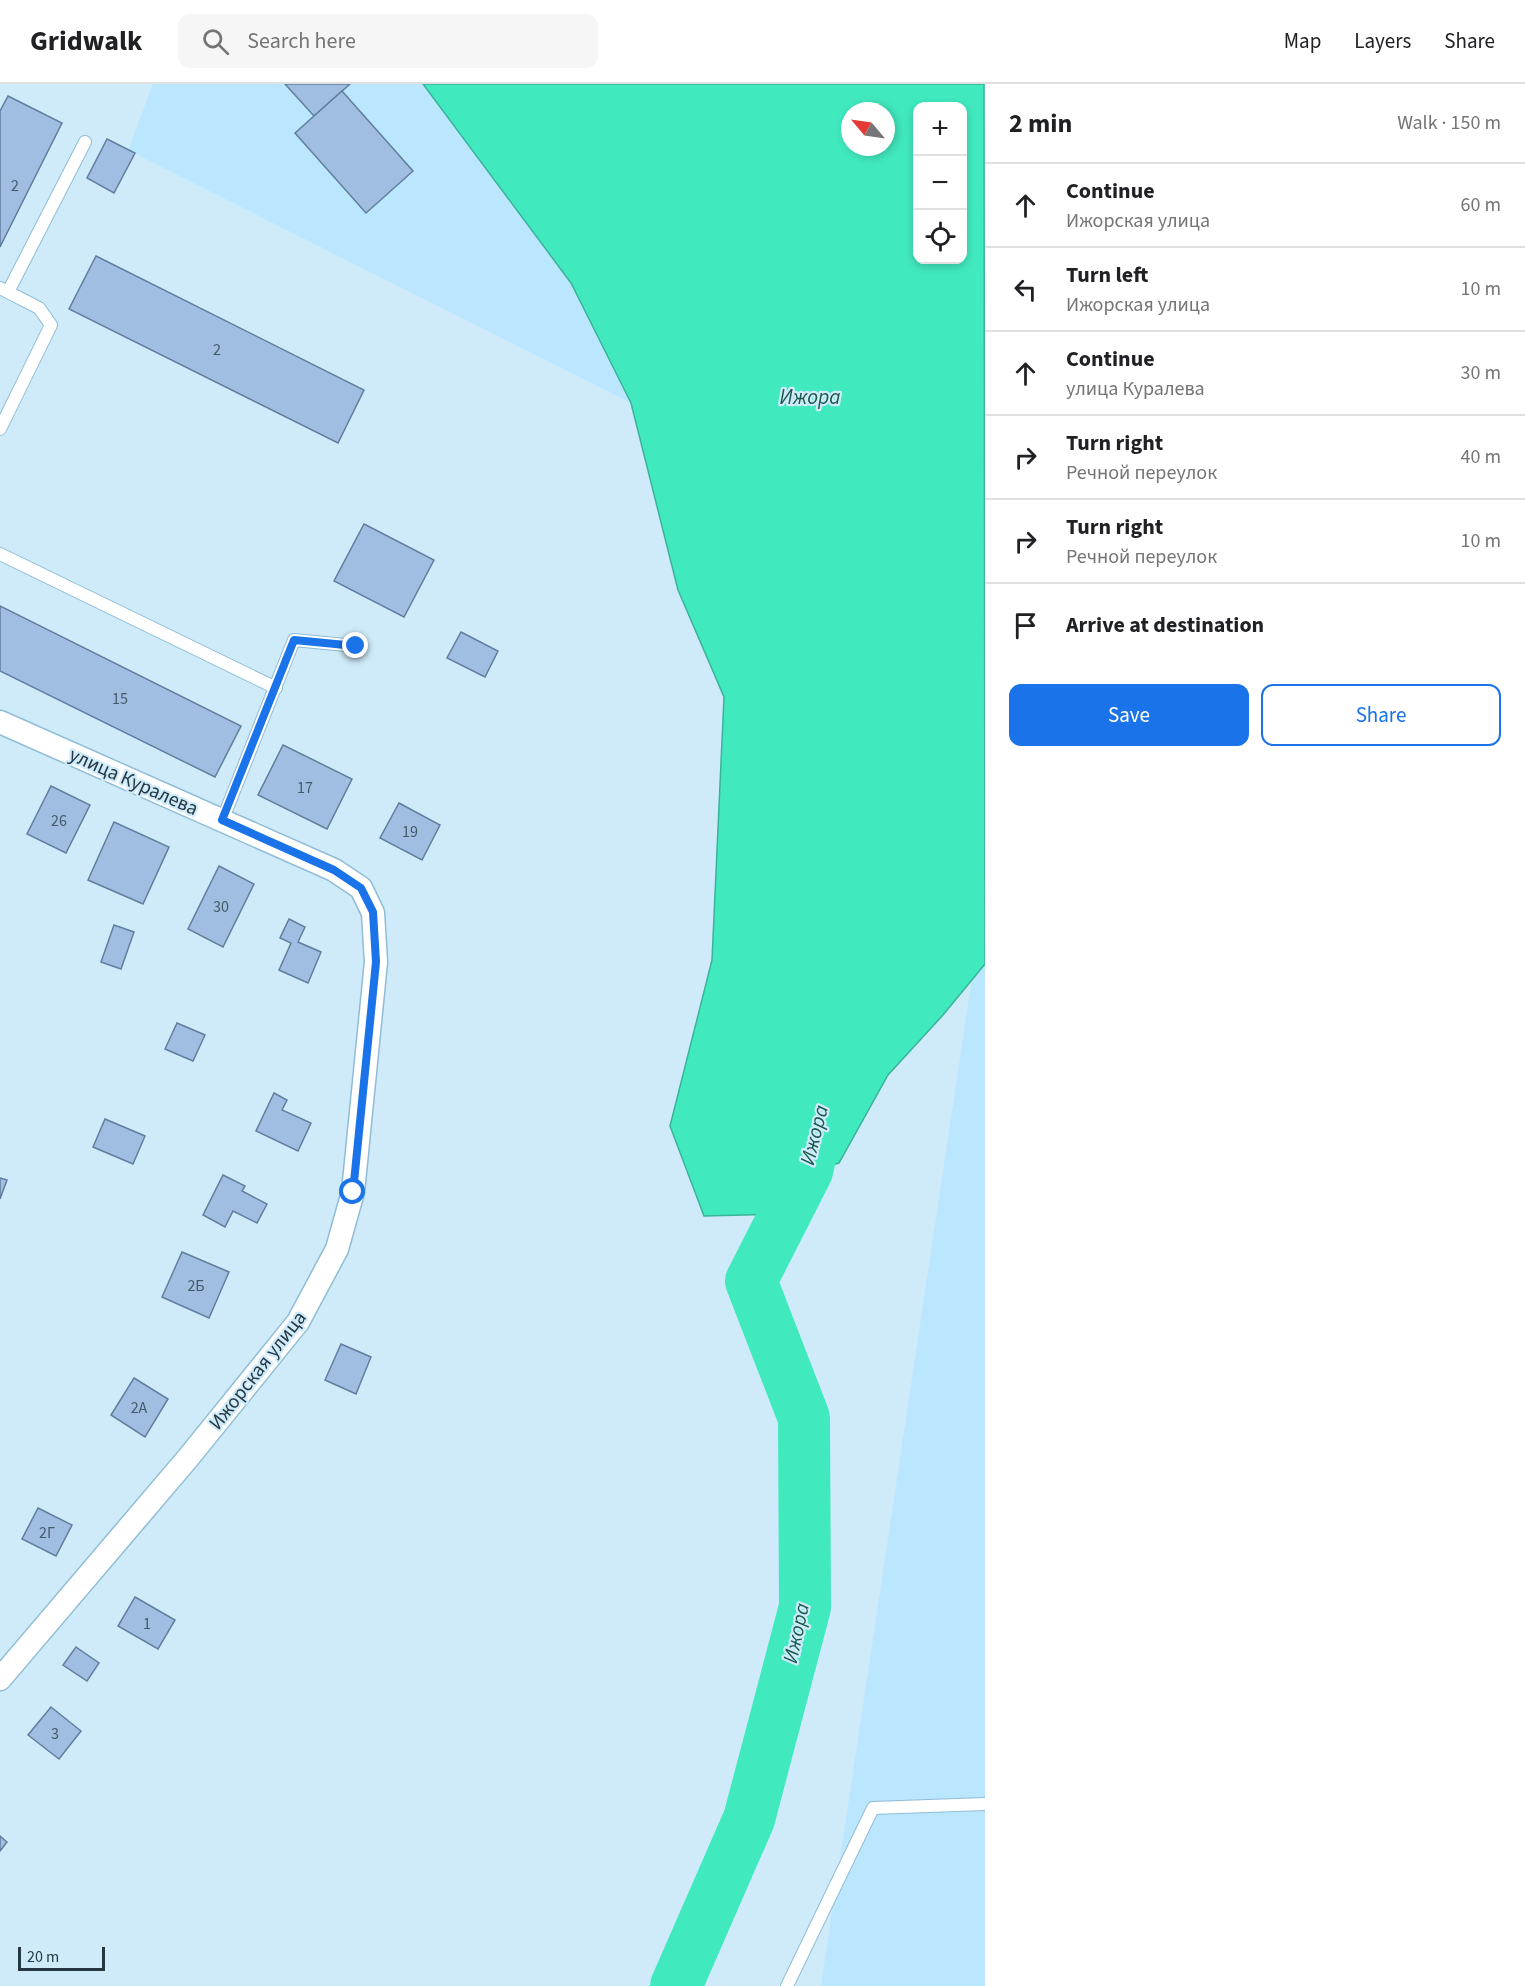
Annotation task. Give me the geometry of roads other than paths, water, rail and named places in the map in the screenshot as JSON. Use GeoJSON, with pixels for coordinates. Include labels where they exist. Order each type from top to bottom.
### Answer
{"type":"FeatureCollection","features":[{"type":"Feature","properties":{"kind":"street","name":"улица Куралева"},"geometry":{"type":"LineString","coordinates":[[0,722],[334,870]]}},
{"type":"Feature","properties":{"kind":"street","name":"Ижорская улица"},"geometry":{"type":"LineString","coordinates":[[0,1679],[188,1458],[298,1322],[337,1249],[353,1192],[376,962],[373,912],[361,888],[334,870]]}},
{"type":"Feature","properties":{"kind":"lane"},"geometry":{"type":"LineString","coordinates":[[0,429],[51,325],[39,308],[4,290],[85,142]]}},
{"type":"Feature","properties":{"kind":"lane"},"geometry":{"type":"LineString","coordinates":[[0,554],[276,688]]}},
{"type":"Feature","properties":{"kind":"lane"},"geometry":{"type":"LineString","coordinates":[[222,820],[294,640],[356,646]]}},
{"type":"Feature","properties":{"kind":"lane"},"geometry":{"type":"LineString","coordinates":[[787,1986],[873,1808],[985,1804]]}},
{"type":"Feature","properties":{"kind":"water","name":"Ижора"},"geometry":{"type":"Polygon","coordinates":[[[423,84],[984,84],[985,964],[943,1015],[888,1075],[839,1163],[807,1171],[788,1214],[704,1216],[670,1126],[712,960],[724,697],[678,590],[631,403],[571,283],[423,84]]]}},
{"type":"Feature","properties":{"kind":"waterway","name":"Ижора"},"geometry":{"type":"LineString","coordinates":[[676,1986],[749,1819],[805,1607],[804,1418],[751,1281],[807,1171],[812,1149]]}}]}
